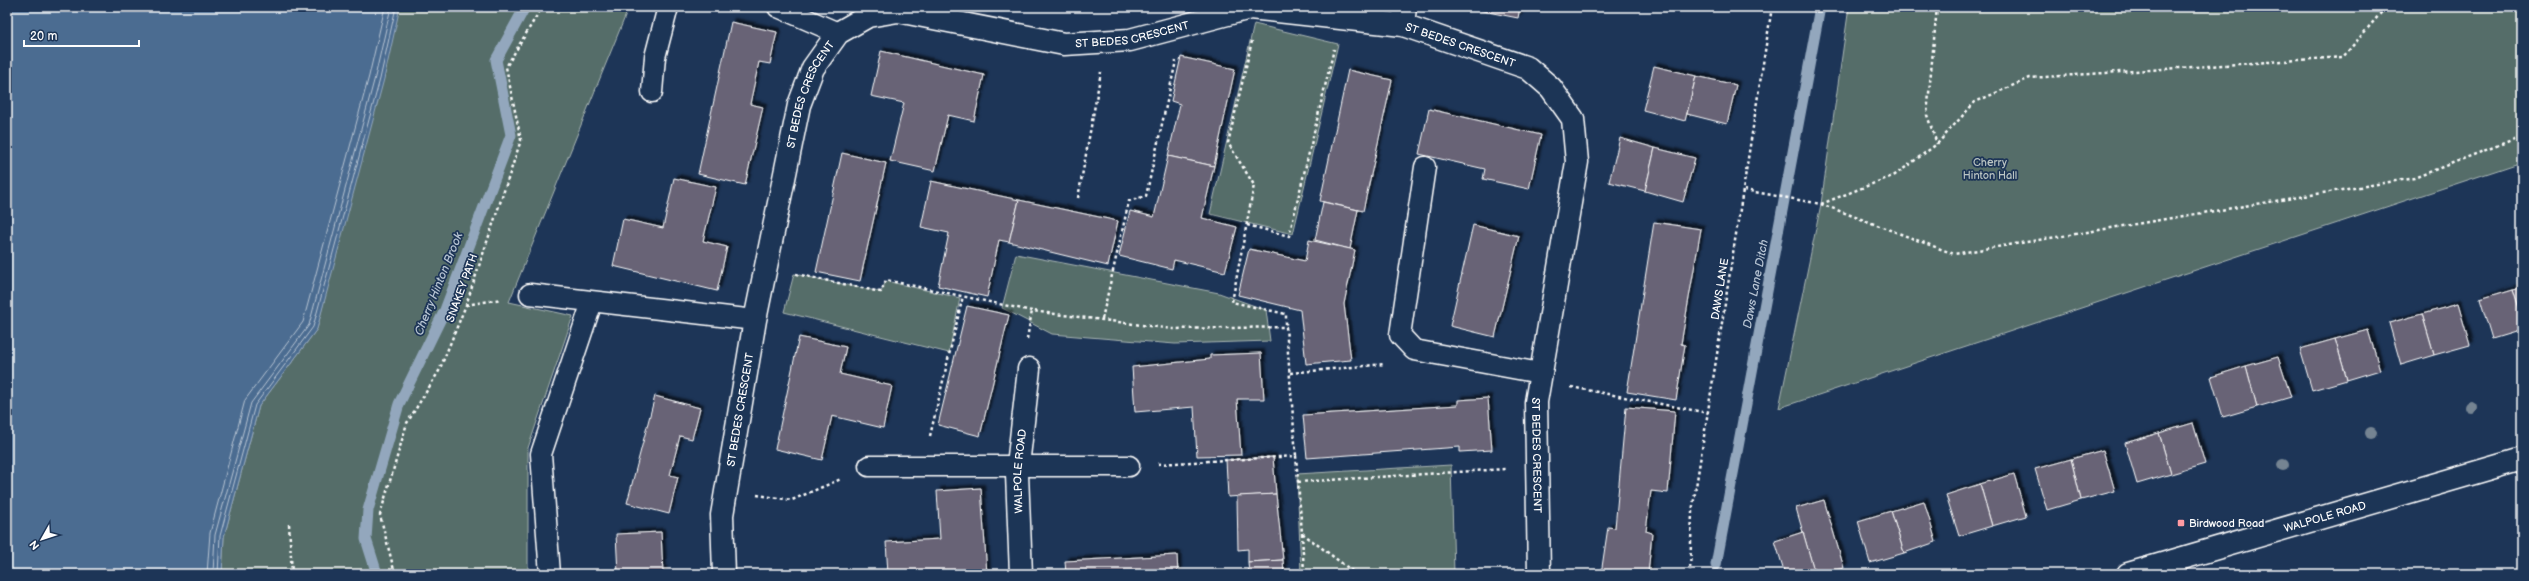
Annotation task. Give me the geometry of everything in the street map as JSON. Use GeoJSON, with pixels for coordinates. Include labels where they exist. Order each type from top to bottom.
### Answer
{"type":"FeatureCollection","features":[{"type":"Feature","properties":{"kind":"street","name":"ST BEDES CRESCENT"},"geometry":{"type":"LineString","coordinates":[[724,574],[722,515],[756,320],[799,105],[813,68],[838,33],[868,16],[898,11],[1064,44],[1107,42],[1130,40],[1250,8],[1342,18],[1404,16],[1528,68],[1551,88],[1573,120],[1577,162],[1536,402],[1539,574]]}},
{"type":"Feature","properties":{"kind":"street","name":"WALPOLE ROAD"},"geometry":{"type":"LineString","coordinates":[[1021,574],[1017,466],[1029,369]]}},
{"type":"Feature","properties":{"kind":"street","name":"WALPOLE ROAD"},"geometry":{"type":"LineString","coordinates":[[2128,574],[2522,459]]}},
{"type":"Feature","properties":{"kind":"lane"},"geometry":{"type":"LineString","coordinates":[[652,92],[654,57],[668,7]]}},
{"type":"Feature","properties":{"kind":"lane"},"geometry":{"type":"LineString","coordinates":[[778,7],[838,33]]}},
{"type":"Feature","properties":{"kind":"lane"},"geometry":{"type":"LineString","coordinates":[[1425,167],[1400,335],[1414,350],[1540,377]]}},
{"type":"Feature","properties":{"kind":"lane"},"geometry":{"type":"LineString","coordinates":[[530,294],[756,320]]}},
{"type":"Feature","properties":{"kind":"lane"},"geometry":{"type":"LineString","coordinates":[[550,574],[541,454],[592,302]]}},
{"type":"Feature","properties":{"kind":"lane"},"geometry":{"type":"LineString","coordinates":[[869,466],[1129,466]]}},
{"type":"Feature","properties":{"kind":"path","name":"SNAKEY PATH"},"geometry":{"type":"LineString","coordinates":[[395,574],[380,515],[408,423],[439,371],[466,305],[521,140],[506,67],[542,7]]}},
{"type":"Feature","properties":{"kind":"path","name":"DAWS LANE"},"geometry":{"type":"LineString","coordinates":[[1690,574],[1692,512],[1772,7]]}},
{"type":"Feature","properties":{"kind":"path"},"geometry":{"type":"LineString","coordinates":[[1937,7],[1927,116],[1937,144]]}},
{"type":"Feature","properties":{"kind":"path"},"geometry":{"type":"LineString","coordinates":[[1821,204],[1895,175],[1937,144],[1975,102],[2030,78],[2343,58],[2386,7]]}},
{"type":"Feature","properties":{"kind":"path"},"geometry":{"type":"LineString","coordinates":[[1260,9],[1228,144],[1254,185],[1232,302],[1286,314],[1304,574]]}},
{"type":"Feature","properties":{"kind":"path"},"geometry":{"type":"LineString","coordinates":[[1247,225],[1289,236],[1342,18]]}},
{"type":"Feature","properties":{"kind":"path"},"geometry":{"type":"LineString","coordinates":[[1102,319],[1129,201],[1146,196],[1183,26]]}},
{"type":"Feature","properties":{"kind":"path"},"geometry":{"type":"LineString","coordinates":[[1078,198],[1107,42]]}},
{"type":"Feature","properties":{"kind":"path"},"geometry":{"type":"LineString","coordinates":[[1744,190],[1821,204],[1954,254],[2414,178],[2522,136]]}},
{"type":"Feature","properties":{"kind":"path"},"geometry":{"type":"LineString","coordinates":[[766,268],[881,292],[886,280],[1032,311],[1173,329],[1286,327]]}},
{"type":"Feature","properties":{"kind":"path"},"geometry":{"type":"LineString","coordinates":[[923,466],[963,296]]}},
{"type":"Feature","properties":{"kind":"path"},"geometry":{"type":"LineString","coordinates":[[1290,373],[1404,362],[1414,350]]}},
{"type":"Feature","properties":{"kind":"path"},"geometry":{"type":"LineString","coordinates":[[1540,377],[1708,413]]}},
{"type":"Feature","properties":{"kind":"path"},"geometry":{"type":"LineString","coordinates":[[1129,466],[1190,461],[1296,456]]}},
{"type":"Feature","properties":{"kind":"path"},"geometry":{"type":"LineString","coordinates":[[726,491],[792,500],[869,466]]}},
{"type":"Feature","properties":{"kind":"path"},"geometry":{"type":"LineString","coordinates":[[1298,482],[1536,468]]}},
{"type":"Feature","properties":{"kind":"path"},"geometry":{"type":"LineString","coordinates":[[289,524],[292,574]]}},
{"type":"Feature","properties":{"kind":"path"},"geometry":{"type":"LineString","coordinates":[[1302,533],[1356,574]]}},
{"type":"Feature","properties":{"kind":"green space"},"geometry":{"type":"Polygon","coordinates":[[[398,7],[629,7],[509,302],[573,316],[528,448],[528,574],[222,574],[224,537],[259,406],[317,329],[398,7]]]}},
{"type":"Feature","properties":{"kind":"green space","name":"Cherry Hinton Hall"},"geometry":{"type":"Polygon","coordinates":[[[1849,7],[2522,7],[2522,162],[1779,408],[1821,204],[1849,7]]]}},
{"type":"Feature","properties":{"kind":"green space"},"geometry":{"type":"Polygon","coordinates":[[[1254,24],[1338,44],[1293,234],[1210,214],[1254,24]]]}},
{"type":"Feature","properties":{"kind":"green space"},"geometry":{"type":"Polygon","coordinates":[[[1016,254],[1219,293],[1266,310],[1270,341],[1175,344],[1052,334],[1002,308],[1016,254]]]}},
{"type":"Feature","properties":{"kind":"green space"},"geometry":{"type":"Polygon","coordinates":[[[794,274],[881,292],[886,281],[960,298],[949,353],[784,312],[794,274]]]}},
{"type":"Feature","properties":{"kind":"green space"},"geometry":{"type":"Polygon","coordinates":[[[1451,465],[1454,574],[1301,574],[1297,474],[1451,465]]]}},
{"type":"Feature","properties":{"kind":"water"},"geometry":{"type":"Polygon","coordinates":[[[7,7],[400,7],[384,79],[317,329],[259,406],[224,537],[222,574],[7,574],[7,7]]]}},
{"type":"Feature","properties":{"kind":"building"},"geometry":{"type":"Polygon","coordinates":[[[1478,7],[1520,7],[1518,18],[1478,10],[1478,7]]]}},
{"type":"Feature","properties":{"kind":"building"},"geometry":{"type":"Polygon","coordinates":[[[731,22],[777,32],[770,64],[759,62],[750,104],[763,107],[745,185],[698,174],[731,22]]]}},
{"type":"Feature","properties":{"kind":"building"},"geometry":{"type":"Polygon","coordinates":[[[881,51],[984,75],[974,121],[948,115],[935,171],[890,161],[904,103],[871,96],[881,51]]]}},
{"type":"Feature","properties":{"kind":"building"},"geometry":{"type":"Polygon","coordinates":[[[1181,57],[1235,69],[1214,166],[1168,156],[1180,104],[1171,101],[1181,57]]]}},
{"type":"Feature","properties":{"kind":"building"},"geometry":{"type":"Polygon","coordinates":[[[1654,66],[1696,76],[1685,121],[1643,110],[1654,66]]]}},
{"type":"Feature","properties":{"kind":"building"},"geometry":{"type":"Polygon","coordinates":[[[1348,70],[1392,80],[1363,211],[1320,201],[1348,70]]]}},
{"type":"Feature","properties":{"kind":"building"},"geometry":{"type":"Polygon","coordinates":[[[1696,76],[1736,85],[1727,124],[1687,114],[1696,76]]]}},
{"type":"Feature","properties":{"kind":"building"},"geometry":{"type":"Polygon","coordinates":[[[1429,109],[1541,135],[1529,189],[1483,179],[1485,169],[1419,154],[1429,109]]]}},
{"type":"Feature","properties":{"kind":"building"},"geometry":{"type":"Polygon","coordinates":[[[1620,138],[1655,148],[1645,191],[1609,182],[1620,138]]]}},
{"type":"Feature","properties":{"kind":"building"},"geometry":{"type":"Polygon","coordinates":[[[1655,148],[1695,158],[1683,202],[1645,191],[1655,148]]]}},
{"type":"Feature","properties":{"kind":"building"},"geometry":{"type":"Polygon","coordinates":[[[842,153],[886,163],[860,281],[816,272],[842,153]]]}},
{"type":"Feature","properties":{"kind":"building"},"geometry":{"type":"Polygon","coordinates":[[[1168,156],[1214,166],[1202,218],[1237,227],[1225,272],[1174,260],[1172,269],[1119,256],[1130,211],[1154,217],[1168,156]]]}},
{"type":"Feature","properties":{"kind":"building"},"geometry":{"type":"Polygon","coordinates":[[[674,178],[716,187],[703,241],[727,247],[717,291],[613,266],[623,219],[663,228],[674,178]]]}},
{"type":"Feature","properties":{"kind":"building"},"geometry":{"type":"Polygon","coordinates":[[[931,181],[1019,200],[1009,242],[999,240],[987,297],[938,286],[949,233],[921,227],[931,181]]]}},
{"type":"Feature","properties":{"kind":"building"},"geometry":{"type":"Polygon","coordinates":[[[1019,200],[1118,221],[1108,266],[1009,242],[1019,200]]]}},
{"type":"Feature","properties":{"kind":"building"},"geometry":{"type":"Polygon","coordinates":[[[1323,202],[1358,210],[1350,249],[1315,240],[1323,202]]]}},
{"type":"Feature","properties":{"kind":"building"},"geometry":{"type":"Polygon","coordinates":[[[1654,222],[1701,229],[1681,344],[1685,345],[1676,400],[1627,392],[1654,222]]]}},
{"type":"Feature","properties":{"kind":"building"},"geometry":{"type":"Polygon","coordinates":[[[1473,225],[1519,236],[1495,337],[1450,326],[1473,225]]]}},
{"type":"Feature","properties":{"kind":"building"},"geometry":{"type":"Polygon","coordinates":[[[1309,240],[1355,250],[1344,304],[1351,360],[1306,364],[1300,310],[1238,295],[1249,249],[1305,261],[1309,240]]]}},
{"type":"Feature","properties":{"kind":"building"},"geometry":{"type":"Polygon","coordinates":[[[2522,287],[2522,318],[2513,289],[2522,287]]]}},
{"type":"Feature","properties":{"kind":"building"},"geometry":{"type":"Polygon","coordinates":[[[2513,289],[2522,318],[2522,330],[2492,339],[2480,299],[2513,289]]]}},
{"type":"Feature","properties":{"kind":"building"},"geometry":{"type":"Polygon","coordinates":[[[2458,304],[2470,345],[2434,355],[2422,314],[2458,304]]]}},
{"type":"Feature","properties":{"kind":"building"},"geometry":{"type":"Polygon","coordinates":[[[967,306],[1009,315],[980,436],[938,425],[967,306]]]}},
{"type":"Feature","properties":{"kind":"building"},"geometry":{"type":"Polygon","coordinates":[[[2422,314],[2434,355],[2401,365],[2389,323],[2422,314]]]}},
{"type":"Feature","properties":{"kind":"building"},"geometry":{"type":"Polygon","coordinates":[[[2368,330],[2380,370],[2347,380],[2335,339],[2368,330]]]}},
{"type":"Feature","properties":{"kind":"building"},"geometry":{"type":"Polygon","coordinates":[[[799,337],[846,347],[840,374],[892,386],[883,428],[832,416],[822,460],[775,449],[799,337]]]}},
{"type":"Feature","properties":{"kind":"building"},"geometry":{"type":"Polygon","coordinates":[[[2335,339],[2347,380],[2312,390],[2300,349],[2335,339]]]}},
{"type":"Feature","properties":{"kind":"building"},"geometry":{"type":"Polygon","coordinates":[[[1261,353],[1264,399],[1237,399],[1241,455],[1197,456],[1194,407],[1135,412],[1132,367],[1210,359],[1210,355],[1261,353]]]}},
{"type":"Feature","properties":{"kind":"building"},"geometry":{"type":"Polygon","coordinates":[[[2278,357],[2291,397],[2257,407],[2246,366],[2278,357]]]}},
{"type":"Feature","properties":{"kind":"building"},"geometry":{"type":"Polygon","coordinates":[[[2246,366],[2257,407],[2223,417],[2211,377],[2246,366]]]}},
{"type":"Feature","properties":{"kind":"building"},"geometry":{"type":"Polygon","coordinates":[[[655,396],[700,408],[692,439],[680,436],[670,475],[678,477],[669,514],[627,503],[655,396]]]}},
{"type":"Feature","properties":{"kind":"building"},"geometry":{"type":"Polygon","coordinates":[[[1488,398],[1492,450],[1460,452],[1460,447],[1307,458],[1303,415],[1458,405],[1458,400],[1488,398]]]}},
{"type":"Feature","properties":{"kind":"building"},"geometry":{"type":"Polygon","coordinates":[[[1626,407],[1675,411],[1668,493],[1651,491],[1646,531],[1652,533],[1648,574],[1601,574],[1608,527],[1615,528],[1626,407]]]}},
{"type":"Feature","properties":{"kind":"building"},"geometry":{"type":"Polygon","coordinates":[[[2193,423],[2205,464],[2171,474],[2159,433],[2193,423]]]}},
{"type":"Feature","properties":{"kind":"building"},"geometry":{"type":"Polygon","coordinates":[[[2159,433],[2171,474],[2137,484],[2125,443],[2159,433]]]}},
{"type":"Feature","properties":{"kind":"building"},"geometry":{"type":"Polygon","coordinates":[[[2103,450],[2115,491],[2081,500],[2071,459],[2103,450]]]}},
{"type":"Feature","properties":{"kind":"building"},"geometry":{"type":"Polygon","coordinates":[[[1273,457],[1276,494],[1228,497],[1226,460],[1273,457]]]}},
{"type":"Feature","properties":{"kind":"building"},"geometry":{"type":"Polygon","coordinates":[[[2071,459],[2081,500],[2047,510],[2035,469],[2071,459]]]}},
{"type":"Feature","properties":{"kind":"building"},"geometry":{"type":"Polygon","coordinates":[[[2014,474],[2026,516],[1992,526],[1980,484],[2014,474]]]}},
{"type":"Feature","properties":{"kind":"building"},"geometry":{"type":"Polygon","coordinates":[[[1980,484],[1992,526],[1959,536],[1946,495],[1980,484]]]}},
{"type":"Feature","properties":{"kind":"building"},"geometry":{"type":"Polygon","coordinates":[[[981,488],[987,574],[888,574],[886,542],[940,539],[937,491],[981,488]]]}},
{"type":"Feature","properties":{"kind":"building"},"geometry":{"type":"Polygon","coordinates":[[[1276,494],[1283,560],[1248,562],[1248,549],[1238,550],[1237,496],[1276,494]]]}},
{"type":"Feature","properties":{"kind":"building"},"geometry":{"type":"Polygon","coordinates":[[[1824,500],[1844,568],[1815,574],[1796,508],[1824,500]]]}},
{"type":"Feature","properties":{"kind":"building"},"geometry":{"type":"Polygon","coordinates":[[[1924,501],[1936,542],[1904,553],[1891,511],[1924,501]]]}},
{"type":"Feature","properties":{"kind":"building"},"geometry":{"type":"Polygon","coordinates":[[[1891,511],[1904,553],[1870,563],[1858,521],[1891,511]]]}},
{"type":"Feature","properties":{"kind":"building"},"geometry":{"type":"Polygon","coordinates":[[[661,532],[663,574],[618,574],[616,534],[661,532]]]}},
{"type":"Feature","properties":{"kind":"building"},"geometry":{"type":"Polygon","coordinates":[[[1803,532],[1815,574],[1785,574],[1775,541],[1803,532]]]}},
{"type":"Feature","properties":{"kind":"building"},"geometry":{"type":"Polygon","coordinates":[[[1177,555],[1178,574],[1066,574],[1065,561],[1177,555]]]}},
{"type":"Feature","properties":{"kind":"building"},"geometry":{"type":"Polygon","coordinates":[[[1283,560],[1284,574],[1249,574],[1248,562],[1283,560]]]}},
{"type":"Feature","properties":{"kind":"waterway","name":"Cherry Hinton Brook"},"geometry":{"type":"LineString","coordinates":[[377,574],[366,539],[368,510],[399,404],[445,310],[511,135],[496,60],[525,7]]}},
{"type":"Feature","properties":{"kind":"waterway","name":"Daws Lane Ditch"},"geometry":{"type":"LineString","coordinates":[[1716,565],[1820,7]]}},
{"type":"Feature","properties":{"kind":"place","name":"Birdwood Road"},"geometry":{"type":"Point","coordinates":[2181,523]}}]}
